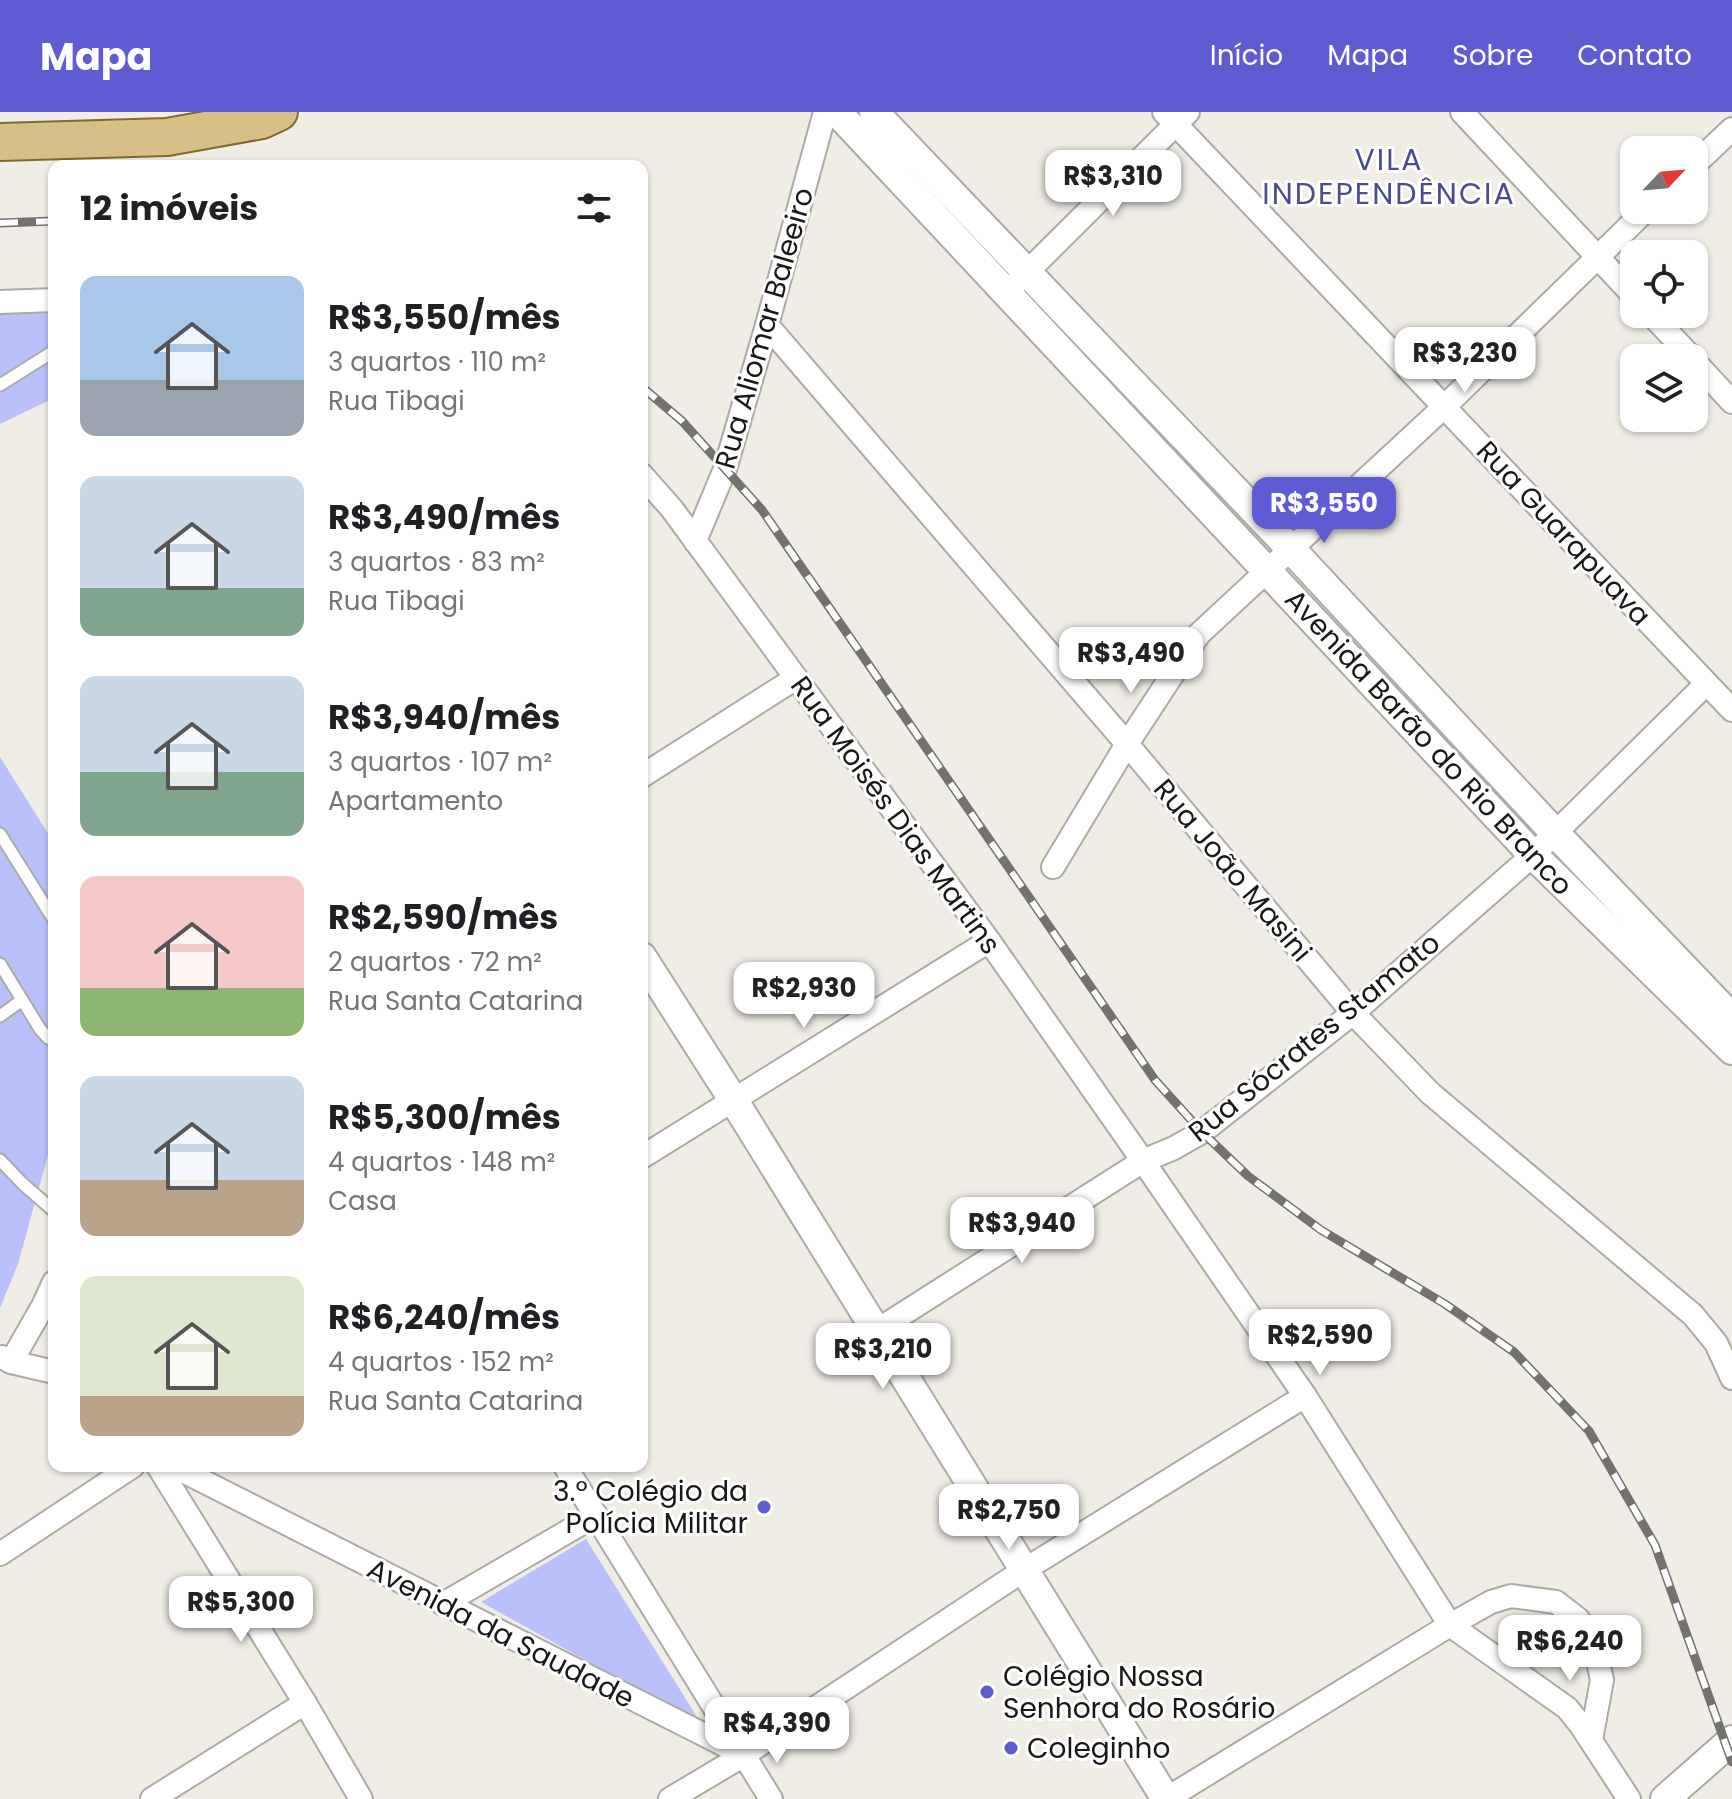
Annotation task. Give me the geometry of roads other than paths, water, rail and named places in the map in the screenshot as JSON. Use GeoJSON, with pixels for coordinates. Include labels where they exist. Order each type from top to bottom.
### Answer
{"type":"FeatureCollection","features":[{"type":"Feature","properties":{"kind":"main road"},"geometry":{"type":"LineString","coordinates":[[0,142],[167,137],[262,120],[279,112]]}},
{"type":"Feature","properties":{"kind":"street","name":"Rua Aliomar Baleeiro"},"geometry":{"type":"LineString","coordinates":[[695,541],[725,469],[825,112]]}},
{"type":"Feature","properties":{"kind":"street","name":"Avenida Barão do Rio Branco"},"geometry":{"type":"LineString","coordinates":[[837,112],[1533,855],[1732,1050]]}},
{"type":"Feature","properties":{"kind":"street","name":"Avenida Barão do Rio Branco"},"geometry":{"type":"LineString","coordinates":[[874,112],[1732,1018]]}},
{"type":"Feature","properties":{"kind":"street"},"geometry":{"type":"LineString","coordinates":[[1462,112],[1620,281]]}},
{"type":"Feature","properties":{"kind":"street"},"geometry":{"type":"LineString","coordinates":[[1006,292],[1176,116]]}},
{"type":"Feature","properties":{"kind":"street","name":"Rua Guarapuava"},"geometry":{"type":"LineString","coordinates":[[1176,116],[1444,407],[1732,710]]}},
{"type":"Feature","properties":{"kind":"street"},"geometry":{"type":"LineString","coordinates":[[1708,152],[1732,129]]}},
{"type":"Feature","properties":{"kind":"street"},"geometry":{"type":"LineString","coordinates":[[1053,867],[1127,744],[1199,634],[1444,407],[1631,224]]}},
{"type":"Feature","properties":{"kind":"street"},"geometry":{"type":"LineString","coordinates":[[0,302],[48,300]]}},
{"type":"Feature","properties":{"kind":"street","name":"Rua João Masini"},"geometry":{"type":"LineString","coordinates":[[767,325],[1353,1013],[1430,1093],[1693,1315],[1716,1343],[1732,1378]]}},
{"type":"Feature","properties":{"kind":"street"},"geometry":{"type":"LineString","coordinates":[[1664,328],[1679,344]]}},
{"type":"Feature","properties":{"kind":"street"},"geometry":{"type":"LineString","coordinates":[[1708,376],[1732,402]]}},
{"type":"Feature","properties":{"kind":"street","name":"Rua Moisés Dias Martins"},"geometry":{"type":"LineString","coordinates":[[648,482],[672,509],[989,941],[1305,1396],[1450,1625]]}},
{"type":"Feature","properties":{"kind":"street"},"geometry":{"type":"LineString","coordinates":[[648,772],[796,678]]}},
{"type":"Feature","properties":{"kind":"street","name":"Rua Sócrates Stamato"},"geometry":{"type":"LineString","coordinates":[[876,1331],[1143,1161],[1202,1132],[1353,1013],[1533,855],[1706,684]]}},
{"type":"Feature","properties":{"kind":"street"},"geometry":{"type":"LineString","coordinates":[[648,1153],[989,941]]}},
{"type":"Feature","properties":{"kind":"street"},"geometry":{"type":"LineString","coordinates":[[648,966],[1166,1799],[1450,1625],[1491,1602],[1511,1596],[1556,1602],[1578,1619],[1597,1657],[1602,1680],[1591,1740]]}},
{"type":"Feature","properties":{"kind":"street"},"geometry":{"type":"LineString","coordinates":[[48,1295],[6,1359],[48,1370]]}},
{"type":"Feature","properties":{"kind":"street"},"geometry":{"type":"LineString","coordinates":[[670,1799],[744,1755],[1024,1570],[1305,1396]]}},
{"type":"Feature","properties":{"kind":"street"},"geometry":{"type":"LineString","coordinates":[[0,1554],[124,1472]]}},
{"type":"Feature","properties":{"kind":"street"},"geometry":{"type":"LineString","coordinates":[[162,1472],[361,1799]]}},
{"type":"Feature","properties":{"kind":"street","name":"Avenida da Saudade"},"geometry":{"type":"LineString","coordinates":[[185,1472],[744,1755]]}},
{"type":"Feature","properties":{"kind":"street"},"geometry":{"type":"LineString","coordinates":[[569,1472],[771,1799]]}},
{"type":"Feature","properties":{"kind":"street"},"geometry":{"type":"LineString","coordinates":[[443,1604],[596,1515]]}},
{"type":"Feature","properties":{"kind":"street"},"geometry":{"type":"LineString","coordinates":[[1450,1625],[1567,1708],[1629,1799]]}},
{"type":"Feature","properties":{"kind":"street"},"geometry":{"type":"LineString","coordinates":[[152,1799],[305,1703]]}},
{"type":"Feature","properties":{"kind":"street"},"geometry":{"type":"LineString","coordinates":[[1665,1799],[1732,1740]]}},
{"type":"Feature","properties":{"kind":"lane"},"geometry":{"type":"LineString","coordinates":[[0,385],[48,355]]}},
{"type":"Feature","properties":{"kind":"lane"},"geometry":{"type":"LineString","coordinates":[[0,834],[48,910]]}},
{"type":"Feature","properties":{"kind":"lane"},"geometry":{"type":"LineString","coordinates":[[0,964],[48,1038]]}},
{"type":"Feature","properties":{"kind":"lane"},"geometry":{"type":"LineString","coordinates":[[0,1016],[22,1000]]}},
{"type":"Feature","properties":{"kind":"lane"},"geometry":{"type":"LineString","coordinates":[[0,1160],[48,1206]]}},
{"type":"Feature","properties":{"kind":"railway"},"geometry":{"type":"LineString","coordinates":[[0,223],[48,221]]}},
{"type":"Feature","properties":{"kind":"railway"},"geometry":{"type":"LineString","coordinates":[[648,392],[682,421],[762,510],[1155,1080],[1202,1132],[1248,1176],[1321,1230],[1445,1304],[1514,1352],[1589,1431],[1655,1545],[1732,1762]]}},
{"type":"Feature","properties":{"kind":"place","name":"3.º Colégio da Polícia Militar"},"geometry":{"type":"Point","coordinates":[764,1507]}},
{"type":"Feature","properties":{"kind":"place","name":"Colégio Nossa Senhora do Rosário"},"geometry":{"type":"Point","coordinates":[987,1692]}},
{"type":"Feature","properties":{"kind":"place","name":"Coleginho"},"geometry":{"type":"Point","coordinates":[1011,1748]}},
{"type":"Feature","properties":{"kind":"district","name":"VILA INDEPENDÊNCIA"},"geometry":{"type":"Point","coordinates":[1389,177]}}]}
